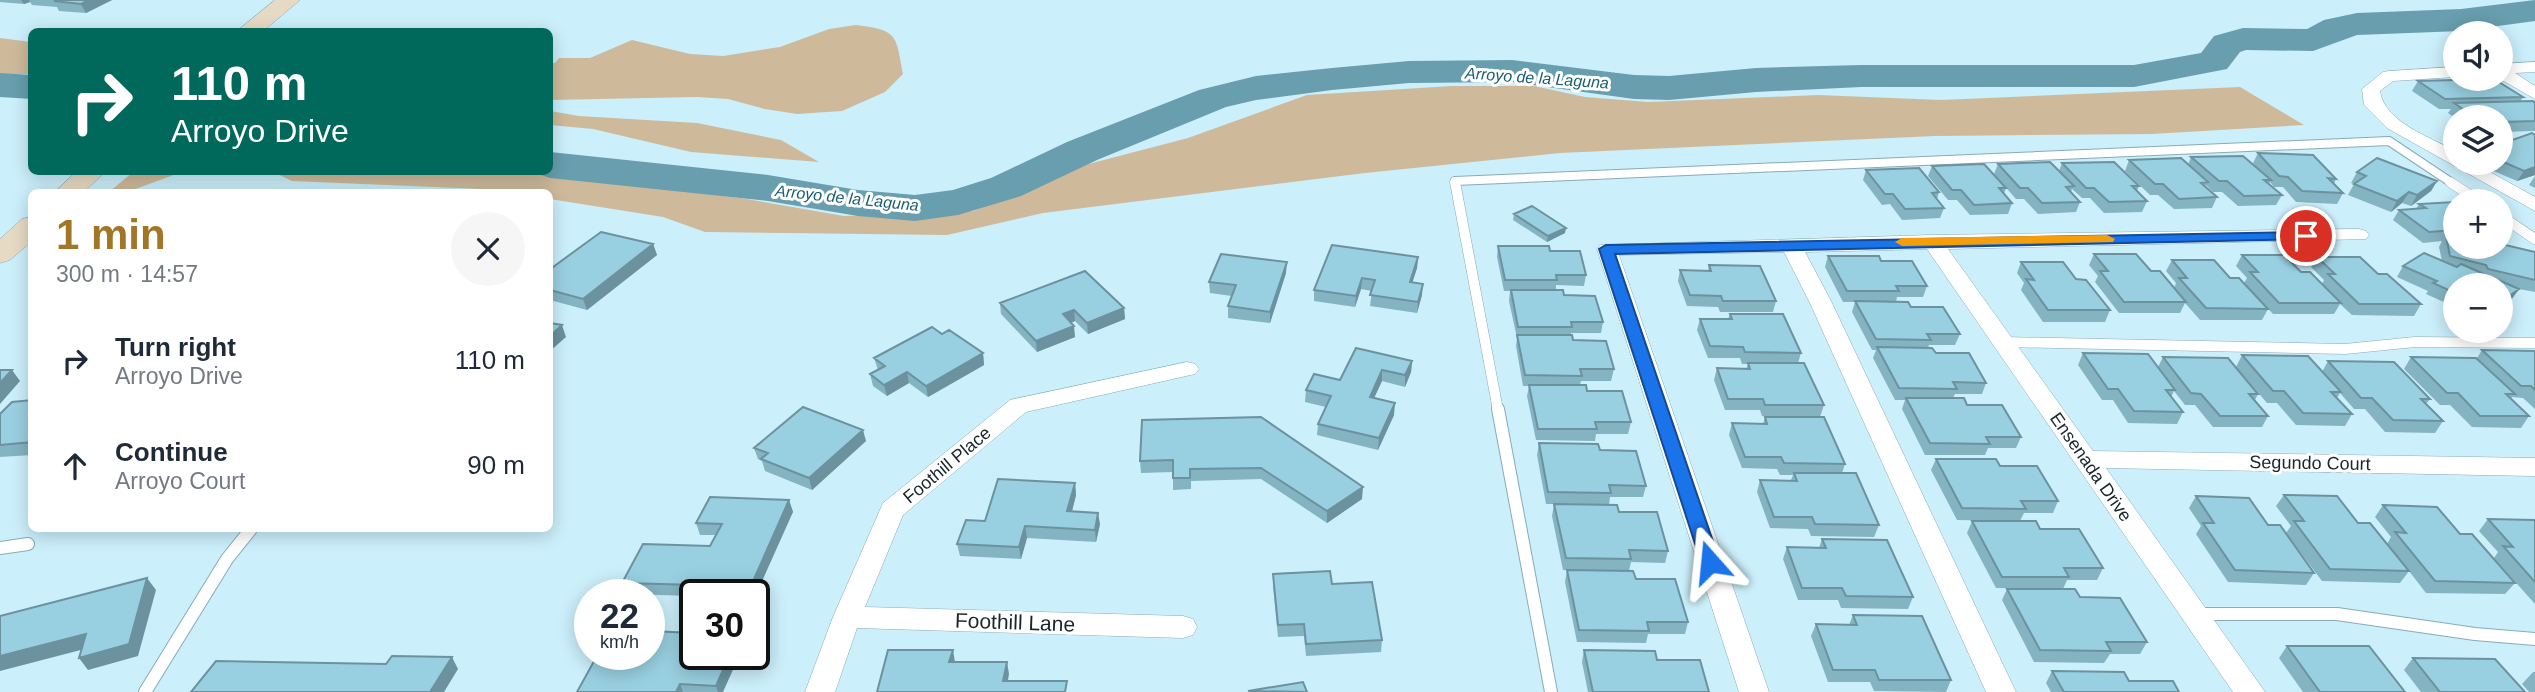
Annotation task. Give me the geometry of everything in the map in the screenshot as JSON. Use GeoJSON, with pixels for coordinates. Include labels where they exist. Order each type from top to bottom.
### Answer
{"type":"FeatureCollection","features":[{"type":"Feature","properties":{"kind":"main road"},"geometry":{"type":"LineString","coordinates":[[252,28],[289,0]]}},
{"type":"Feature","properties":{"kind":"main road"},"geometry":{"type":"LineString","coordinates":[[72,189],[88,175]]}},
{"type":"Feature","properties":{"kind":"street"},"geometry":{"type":"LineString","coordinates":[[2513,70],[2535,67]]}},
{"type":"Feature","properties":{"kind":"street"},"geometry":{"type":"LineString","coordinates":[[2443,73],[2389,76],[2371,89],[2373,106],[2393,124],[2443,152]]}},
{"type":"Feature","properties":{"kind":"street"},"geometry":{"type":"LineString","coordinates":[[2513,79],[2535,94]]}},
{"type":"Feature","properties":{"kind":"street"},"geometry":{"type":"LineString","coordinates":[[2482,175],[2535,205]]}},
{"type":"Feature","properties":{"kind":"street"},"geometry":{"type":"LineString","coordinates":[[1754,692],[1606,249],[2359,235]]}},
{"type":"Feature","properties":{"kind":"street","name":"Ensenada Drive"},"geometry":{"type":"LineString","coordinates":[[1933,241],[2250,692]]}},
{"type":"Feature","properties":{"kind":"street"},"geometry":{"type":"LineString","coordinates":[[1791,245],[1820,301],[2001,692]]}},
{"type":"Feature","properties":{"kind":"street","name":"Foothill Place"},"geometry":{"type":"LineString","coordinates":[[820,692],[847,617],[892,510],[1018,406],[1188,369]]}},
{"type":"Feature","properties":{"kind":"street","name":"Segundo Court"},"geometry":{"type":"LineString","coordinates":[[2086,459],[2535,467]]}},
{"type":"Feature","properties":{"kind":"street","name":"Foothill Lane"},"geometry":{"type":"LineString","coordinates":[[847,617],[1183,627]]}},
{"type":"Feature","properties":{"kind":"lane"},"geometry":{"type":"LineString","coordinates":[[1552,692],[1455,181],[2389,141],[2461,189]]}},
{"type":"Feature","properties":{"kind":"lane"},"geometry":{"type":"LineString","coordinates":[[2513,224],[2535,239]]}},
{"type":"Feature","properties":{"kind":"lane"},"geometry":{"type":"LineString","coordinates":[[2003,342],[2345,349],[2415,342],[2535,343]]}},
{"type":"Feature","properties":{"kind":"lane"},"geometry":{"type":"LineString","coordinates":[[145,692],[227,559],[249,532]]}},
{"type":"Feature","properties":{"kind":"lane"},"geometry":{"type":"LineString","coordinates":[[0,548],[28,544]]}},
{"type":"Feature","properties":{"kind":"lane"},"geometry":{"type":"LineString","coordinates":[[2195,614],[2337,614],[2475,634],[2535,639]]}},
{"type":"Feature","properties":{"kind":"shaded area"},"geometry":{"type":"Polygon","coordinates":[[[856,25],[887,32],[896,43],[903,74],[885,92],[842,111],[797,114],[728,99],[697,97],[553,100],[553,63],[559,58],[590,58],[632,40],[690,54],[723,56],[780,47],[829,29],[856,25]]]}},
{"type":"Feature","properties":{"kind":"shaded area"},"geometry":{"type":"Polygon","coordinates":[[[0,38],[28,42],[28,74],[0,74],[0,38]]]}},
{"type":"Feature","properties":{"kind":"shaded area"},"geometry":{"type":"Polygon","coordinates":[[[1452,86],[1534,86],[1585,97],[1648,102],[1818,95],[1941,100],[2240,87],[2304,125],[2152,134],[1935,136],[1560,153],[1365,173],[1043,213],[947,235],[705,232],[663,217],[553,199],[553,189],[480,189],[292,181],[279,175],[552,175],[747,199],[844,216],[973,211],[1073,168],[1188,138],[1307,95],[1452,86]]]}},
{"type":"Feature","properties":{"kind":"shaded area"},"geometry":{"type":"Polygon","coordinates":[[[553,112],[579,116],[697,123],[781,140],[819,162],[691,152],[593,129],[553,125],[553,112]]]}},
{"type":"Feature","properties":{"kind":"shaded area"},"geometry":{"type":"Polygon","coordinates":[[[129,175],[174,175],[135,189],[113,189],[129,175]]]}},
{"type":"Feature","properties":{"kind":"building"},"geometry":{"type":"Polygon","coordinates":[[[89,0],[81,4],[54,1],[89,0]]]}},
{"type":"Feature","properties":{"kind":"building"},"geometry":{"type":"Polygon","coordinates":[[[2443,80],[2443,91],[2513,91],[2523,97],[2445,99],[2418,81],[2443,80]]]}},
{"type":"Feature","properties":{"kind":"building"},"geometry":{"type":"Polygon","coordinates":[[[2533,101],[2535,121],[2513,122],[2513,105],[2454,103],[2533,101]]]}},
{"type":"Feature","properties":{"kind":"building"},"geometry":{"type":"Polygon","coordinates":[[[2532,133],[2535,135],[2535,167],[2524,171],[2513,166],[2513,140],[2532,133]]]}},
{"type":"Feature","properties":{"kind":"building"},"geometry":{"type":"Polygon","coordinates":[[[2258,153],[2313,155],[2336,179],[2328,178],[2343,193],[2302,191],[2288,177],[2279,176],[2258,153]]]}},
{"type":"Feature","properties":{"kind":"building"},"geometry":{"type":"Polygon","coordinates":[[[2243,156],[2271,180],[2264,180],[2282,195],[2244,196],[2227,181],[2219,181],[2191,157],[2243,156]]]}},
{"type":"Feature","properties":{"kind":"building"},"geometry":{"type":"Polygon","coordinates":[[[2181,158],[2208,182],[2201,183],[2217,197],[2179,199],[2163,184],[2155,184],[2129,160],[2181,158]]]}},
{"type":"Feature","properties":{"kind":"building"},"geometry":{"type":"Polygon","coordinates":[[[2377,158],[2437,181],[2417,195],[2409,192],[2397,201],[2354,184],[2366,176],[2357,172],[2377,158]]]}},
{"type":"Feature","properties":{"kind":"building"},"geometry":{"type":"Polygon","coordinates":[[[2050,162],[2074,186],[2066,187],[2080,202],[2042,203],[2028,188],[2020,188],[1998,164],[2050,162]]]}},
{"type":"Feature","properties":{"kind":"building"},"geometry":{"type":"Polygon","coordinates":[[[2114,162],[2139,186],[2132,186],[2147,201],[2109,202],[2094,188],[2086,188],[2062,163],[2114,162]]]}},
{"type":"Feature","properties":{"kind":"building"},"geometry":{"type":"Polygon","coordinates":[[[1984,164],[2006,188],[1999,188],[2012,203],[1974,205],[1961,190],[1952,190],[1932,166],[1984,164]]]}},
{"type":"Feature","properties":{"kind":"building"},"geometry":{"type":"Polygon","coordinates":[[[1919,168],[1939,192],[1932,193],[1944,208],[1905,209],[1893,194],[1885,194],[1866,170],[1919,168]]]}},
{"type":"Feature","properties":{"kind":"building"},"geometry":{"type":"Polygon","coordinates":[[[2443,203],[2443,231],[2429,232],[2399,210],[2426,208],[2419,204],[2443,203]]]}},
{"type":"Feature","properties":{"kind":"building"},"geometry":{"type":"Polygon","coordinates":[[[1532,206],[1566,228],[1548,236],[1514,214],[1532,206]]]}},
{"type":"Feature","properties":{"kind":"building"},"geometry":{"type":"Polygon","coordinates":[[[601,232],[653,244],[583,299],[553,291],[553,267],[601,232]]]}},
{"type":"Feature","properties":{"kind":"building"},"geometry":{"type":"Polygon","coordinates":[[[1332,245],[1418,257],[1410,282],[1423,284],[1418,302],[1370,295],[1375,280],[1362,278],[1356,296],[1314,290],[1332,245]]]}},
{"type":"Feature","properties":{"kind":"building"},"geometry":{"type":"Polygon","coordinates":[[[1498,246],[1549,246],[1550,251],[1580,251],[1586,275],[1556,275],[1557,280],[1505,280],[1498,246]]]}},
{"type":"Feature","properties":{"kind":"building"},"geometry":{"type":"Polygon","coordinates":[[[2513,247],[2535,252],[2535,280],[2488,269],[2486,265],[2462,259],[2513,259],[2513,247]]]}},
{"type":"Feature","properties":{"kind":"building"},"geometry":{"type":"Polygon","coordinates":[[[2424,253],[2457,267],[2461,264],[2482,273],[2443,273],[2443,288],[2433,283],[2437,281],[2403,266],[2424,253]]]}},
{"type":"Feature","properties":{"kind":"building"},"geometry":{"type":"Polygon","coordinates":[[[1221,254],[1287,262],[1270,312],[1228,306],[1236,285],[1209,282],[1221,254]]]}},
{"type":"Feature","properties":{"kind":"building"},"geometry":{"type":"Polygon","coordinates":[[[2094,254],[2136,254],[2151,271],[2160,271],[2186,302],[2124,302],[2100,271],[2108,271],[2094,254]]]}},
{"type":"Feature","properties":{"kind":"building"},"geometry":{"type":"Polygon","coordinates":[[[2242,255],[2284,255],[2301,272],[2310,272],[2341,303],[2279,303],[2250,272],[2258,272],[2242,255]]]}},
{"type":"Feature","properties":{"kind":"building"},"geometry":{"type":"Polygon","coordinates":[[[1828,256],[1879,256],[1881,261],[1912,261],[1927,286],[1896,286],[1899,291],[1847,291],[1828,256]]]}},
{"type":"Feature","properties":{"kind":"building"},"geometry":{"type":"Polygon","coordinates":[[[2317,257],[2360,257],[2378,274],[2387,274],[2421,304],[2359,304],[2328,274],[2335,274],[2317,257]]]}},
{"type":"Feature","properties":{"kind":"building"},"geometry":{"type":"Polygon","coordinates":[[[2172,260],[2214,260],[2230,278],[2239,278],[2268,309],[2206,308],[2179,278],[2187,278],[2172,260]]]}},
{"type":"Feature","properties":{"kind":"building"},"geometry":{"type":"Polygon","coordinates":[[[2021,262],[2063,262],[2076,279],[2086,280],[2110,310],[2048,310],[2026,279],[2034,280],[2021,262]]]}},
{"type":"Feature","properties":{"kind":"building"},"geometry":{"type":"Polygon","coordinates":[[[1709,265],[1760,266],[1776,301],[1723,301],[1721,296],[1690,295],[1680,270],[1711,271],[1709,265]]]}},
{"type":"Feature","properties":{"kind":"building"},"geometry":{"type":"Polygon","coordinates":[[[1085,271],[1124,308],[1087,323],[1074,310],[1063,314],[1074,326],[1036,341],[1000,303],[1085,271]]]}},
{"type":"Feature","properties":{"kind":"building"},"geometry":{"type":"Polygon","coordinates":[[[1511,290],[1563,290],[1564,295],[1595,296],[1603,322],[1571,322],[1572,327],[1518,327],[1511,290]]]}},
{"type":"Feature","properties":{"kind":"building"},"geometry":{"type":"Polygon","coordinates":[[[1855,301],[1908,302],[1911,307],[1943,307],[1960,334],[1927,334],[1931,340],[1876,339],[1855,301]]]}},
{"type":"Feature","properties":{"kind":"building"},"geometry":{"type":"Polygon","coordinates":[[[1730,314],[1783,314],[1801,353],[1745,352],[1743,347],[1710,346],[1700,319],[1732,319],[1730,314]]]}},
{"type":"Feature","properties":{"kind":"building"},"geometry":{"type":"Polygon","coordinates":[[[553,324],[562,325],[553,333],[553,324]]]}},
{"type":"Feature","properties":{"kind":"building"},"geometry":{"type":"Polygon","coordinates":[[[932,327],[942,334],[949,330],[983,353],[926,386],[907,372],[884,385],[870,374],[885,366],[874,358],[932,327]]]}},
{"type":"Feature","properties":{"kind":"building"},"geometry":{"type":"Polygon","coordinates":[[[1517,335],[1572,335],[1573,340],[1606,341],[1614,369],[1580,369],[1582,376],[1525,375],[1517,335]]]}},
{"type":"Feature","properties":{"kind":"building"},"geometry":{"type":"Polygon","coordinates":[[[1877,347],[1932,348],[1936,353],[1969,353],[1986,383],[1953,382],[1957,389],[1899,388],[1877,347]]]}},
{"type":"Feature","properties":{"kind":"building"},"geometry":{"type":"Polygon","coordinates":[[[1356,348],[1412,361],[1405,375],[1382,370],[1370,397],[1395,403],[1379,438],[1318,424],[1331,396],[1306,390],[1314,374],[1340,380],[1356,348]]]}},
{"type":"Feature","properties":{"kind":"building"},"geometry":{"type":"Polygon","coordinates":[[[2482,350],[2535,351],[2535,390],[2531,386],[2521,386],[2482,350]]]}},
{"type":"Feature","properties":{"kind":"building"},"geometry":{"type":"Polygon","coordinates":[[[2083,353],[2148,354],[2175,390],[2166,390],[2183,412],[2134,411],[2118,389],[2108,389],[2083,353]]]}},
{"type":"Feature","properties":{"kind":"building"},"geometry":{"type":"Polygon","coordinates":[[[2242,355],[2308,356],[2341,392],[2331,392],[2352,414],[2303,413],[2284,391],[2273,391],[2242,355]]]}},
{"type":"Feature","properties":{"kind":"building"},"geometry":{"type":"Polygon","coordinates":[[[2163,357],[2228,358],[2258,394],[2249,394],[2268,416],[2220,416],[2201,394],[2191,393],[2163,357]]]}},
{"type":"Feature","properties":{"kind":"building"},"geometry":{"type":"Polygon","coordinates":[[[2411,357],[2476,358],[2515,394],[2506,394],[2529,416],[2480,416],[2458,393],[2447,393],[2411,357]]]}},
{"type":"Feature","properties":{"kind":"building"},"geometry":{"type":"Polygon","coordinates":[[[2328,361],[2394,362],[2430,399],[2421,399],[2443,421],[2393,420],[2372,398],[2361,398],[2328,361]]]}},
{"type":"Feature","properties":{"kind":"building"},"geometry":{"type":"Polygon","coordinates":[[[1748,363],[1804,363],[1824,405],[1765,405],[1763,399],[1728,399],[1717,368],[1750,369],[1748,363]]]}},
{"type":"Feature","properties":{"kind":"building"},"geometry":{"type":"Polygon","coordinates":[[[0,370],[12,370],[0,383],[0,370]]]}},
{"type":"Feature","properties":{"kind":"building"},"geometry":{"type":"Polygon","coordinates":[[[1529,385],[1586,385],[1587,391],[1622,391],[1631,422],[1595,422],[1597,429],[1538,429],[1529,385]]]}},
{"type":"Feature","properties":{"kind":"building"},"geometry":{"type":"Polygon","coordinates":[[[1906,398],[1964,398],[1967,405],[2002,405],[2021,437],[1986,437],[1990,444],[1930,443],[1906,398]]]}},
{"type":"Feature","properties":{"kind":"building"},"geometry":{"type":"Polygon","coordinates":[[[28,400],[28,442],[0,445],[0,414],[12,402],[28,400]]]}},
{"type":"Feature","properties":{"kind":"building"},"geometry":{"type":"Polygon","coordinates":[[[803,407],[863,430],[809,478],[761,459],[768,453],[754,448],[803,407]]]}},
{"type":"Feature","properties":{"kind":"building"},"geometry":{"type":"Polygon","coordinates":[[[1261,417],[1363,487],[1327,511],[1261,468],[1190,469],[1190,478],[1173,478],[1173,460],[1140,461],[1142,420],[1261,417]]]}},
{"type":"Feature","properties":{"kind":"building"},"geometry":{"type":"Polygon","coordinates":[[[1765,417],[1824,417],[1845,464],[1784,463],[1781,457],[1745,457],[1732,423],[1767,424],[1765,417]]]}},
{"type":"Feature","properties":{"kind":"building"},"geometry":{"type":"Polygon","coordinates":[[[1539,443],[1598,444],[1600,450],[1636,451],[1646,486],[1609,485],[1611,493],[1548,492],[1539,443]]]}},
{"type":"Feature","properties":{"kind":"building"},"geometry":{"type":"Polygon","coordinates":[[[1936,459],[1996,459],[2000,466],[2037,466],[2058,501],[2021,501],[2026,509],[1962,508],[1936,459]]]}},
{"type":"Feature","properties":{"kind":"building"},"geometry":{"type":"Polygon","coordinates":[[[1794,473],[1856,473],[1879,525],[1815,524],[1812,517],[1774,517],[1760,480],[1797,481],[1794,473]]]}},
{"type":"Feature","properties":{"kind":"building"},"geometry":{"type":"Polygon","coordinates":[[[998,479],[1075,483],[1067,511],[1098,513],[1095,530],[1025,526],[1019,547],[957,544],[966,520],[985,521],[998,479]]]}},
{"type":"Feature","properties":{"kind":"building"},"geometry":{"type":"Polygon","coordinates":[[[2284,495],[2337,496],[2358,523],[2370,523],[2409,571],[2330,569],[2294,521],[2304,521],[2284,495]]]}},
{"type":"Feature","properties":{"kind":"building"},"geometry":{"type":"Polygon","coordinates":[[[2196,496],[2249,498],[2268,525],[2280,525],[2314,573],[2235,570],[2203,523],[2214,523],[2196,496]]]}},
{"type":"Feature","properties":{"kind":"building"},"geometry":{"type":"Polygon","coordinates":[[[710,497],[789,500],[754,579],[679,579],[679,584],[665,584],[665,579],[624,579],[643,544],[710,546],[722,524],[696,523],[710,497]]]}},
{"type":"Feature","properties":{"kind":"building"},"geometry":{"type":"Polygon","coordinates":[[[1554,504],[1617,505],[1619,512],[1657,512],[1668,551],[1629,550],[1631,559],[1566,558],[1554,504]]]}},
{"type":"Feature","properties":{"kind":"building"},"geometry":{"type":"Polygon","coordinates":[[[2383,505],[2437,507],[2460,534],[2472,534],[2515,583],[2435,581],[2395,532],[2406,533],[2383,505]]]}},
{"type":"Feature","properties":{"kind":"building"},"geometry":{"type":"Polygon","coordinates":[[[2488,519],[2535,520],[2535,582],[2503,546],[2513,547],[2488,519]]]}},
{"type":"Feature","properties":{"kind":"building"},"geometry":{"type":"Polygon","coordinates":[[[1972,521],[2036,521],[2040,529],[2079,529],[2103,568],[2064,568],[2069,577],[2002,577],[1972,521]]]}},
{"type":"Feature","properties":{"kind":"building"},"geometry":{"type":"Polygon","coordinates":[[[1822,539],[1887,540],[1913,597],[1846,596],[1842,588],[1802,588],[1787,547],[1826,548],[1822,539]]]}},
{"type":"Feature","properties":{"kind":"building"},"geometry":{"type":"Polygon","coordinates":[[[1567,570],[1633,571],[1636,579],[1675,579],[1688,622],[1647,622],[1649,631],[1579,630],[1567,570]]]}},
{"type":"Feature","properties":{"kind":"building"},"geometry":{"type":"Polygon","coordinates":[[[1330,571],[1332,584],[1372,582],[1382,640],[1306,644],[1304,624],[1278,625],[1273,574],[1330,571]]]}},
{"type":"Feature","properties":{"kind":"building"},"geometry":{"type":"Polygon","coordinates":[[[147,578],[129,644],[79,658],[86,634],[0,656],[0,616],[147,578]]]}},
{"type":"Feature","properties":{"kind":"building"},"geometry":{"type":"Polygon","coordinates":[[[2007,589],[2075,589],[2080,597],[2120,598],[2147,642],[2106,642],[2111,651],[2040,650],[2007,589]]]}},
{"type":"Feature","properties":{"kind":"building"},"geometry":{"type":"Polygon","coordinates":[[[1853,615],[1922,616],[1951,680],[1879,680],[1875,670],[1833,670],[1816,624],[1857,625],[1853,615]]]}},
{"type":"Feature","properties":{"kind":"building"},"geometry":{"type":"Polygon","coordinates":[[[665,632],[679,632],[679,670],[723,670],[716,686],[680,684],[676,692],[577,692],[589,670],[665,670],[665,632]]]}},
{"type":"Feature","properties":{"kind":"building"},"geometry":{"type":"Polygon","coordinates":[[[2287,646],[2369,646],[2405,692],[2320,692],[2287,646]]]}},
{"type":"Feature","properties":{"kind":"building"},"geometry":{"type":"Polygon","coordinates":[[[888,650],[953,650],[949,662],[1007,662],[1003,681],[1067,681],[1065,692],[877,692],[888,650]]]}},
{"type":"Feature","properties":{"kind":"building"},"geometry":{"type":"Polygon","coordinates":[[[1584,650],[1655,651],[1657,660],[1700,660],[1709,692],[1593,692],[1584,650]]]}},
{"type":"Feature","properties":{"kind":"building"},"geometry":{"type":"Polygon","coordinates":[[[392,656],[452,657],[430,692],[191,692],[216,661],[386,664],[392,656]]]}},
{"type":"Feature","properties":{"kind":"building"},"geometry":{"type":"Polygon","coordinates":[[[2413,658],[2495,659],[2525,692],[2440,692],[2413,658]]]}},
{"type":"Feature","properties":{"kind":"building"},"geometry":{"type":"Polygon","coordinates":[[[2052,671],[2124,672],[2129,681],[2173,681],[2179,692],[2064,692],[2052,671]]]}},
{"type":"Feature","properties":{"kind":"building"},"geometry":{"type":"Polygon","coordinates":[[[1303,682],[1307,692],[1248,691],[1303,682]]]}},
{"type":"Feature","properties":{"kind":"waterway","name":"Arroyo de la Laguna"},"geometry":{"type":"LineString","coordinates":[[553,165],[768,188],[858,203],[915,208],[958,202],[1006,187],[1082,151],[1213,98],[1256,88],[1409,72],[1512,71],[1634,87],[1669,88],[1756,80],[1861,76],[2134,76],[2214,61],[2227,44],[2243,39],[2313,40],[2337,28],[2357,24],[2461,20],[2535,10]]}},
{"type":"Feature","properties":{"kind":"waterway","name":"Arroyo de la Laguna"},"geometry":{"type":"LineString","coordinates":[[0,85],[28,87]]}},
{"type":"Feature","properties":{"kind":"slow traffic"},"geometry":{"type":"LineString","coordinates":[[1902,242],[2107,239]]}},
{"type":"Feature","properties":{"kind":"route"},"geometry":{"type":"LineString","coordinates":[[1710,562],[1606,249],[2306,236]]}}]}
